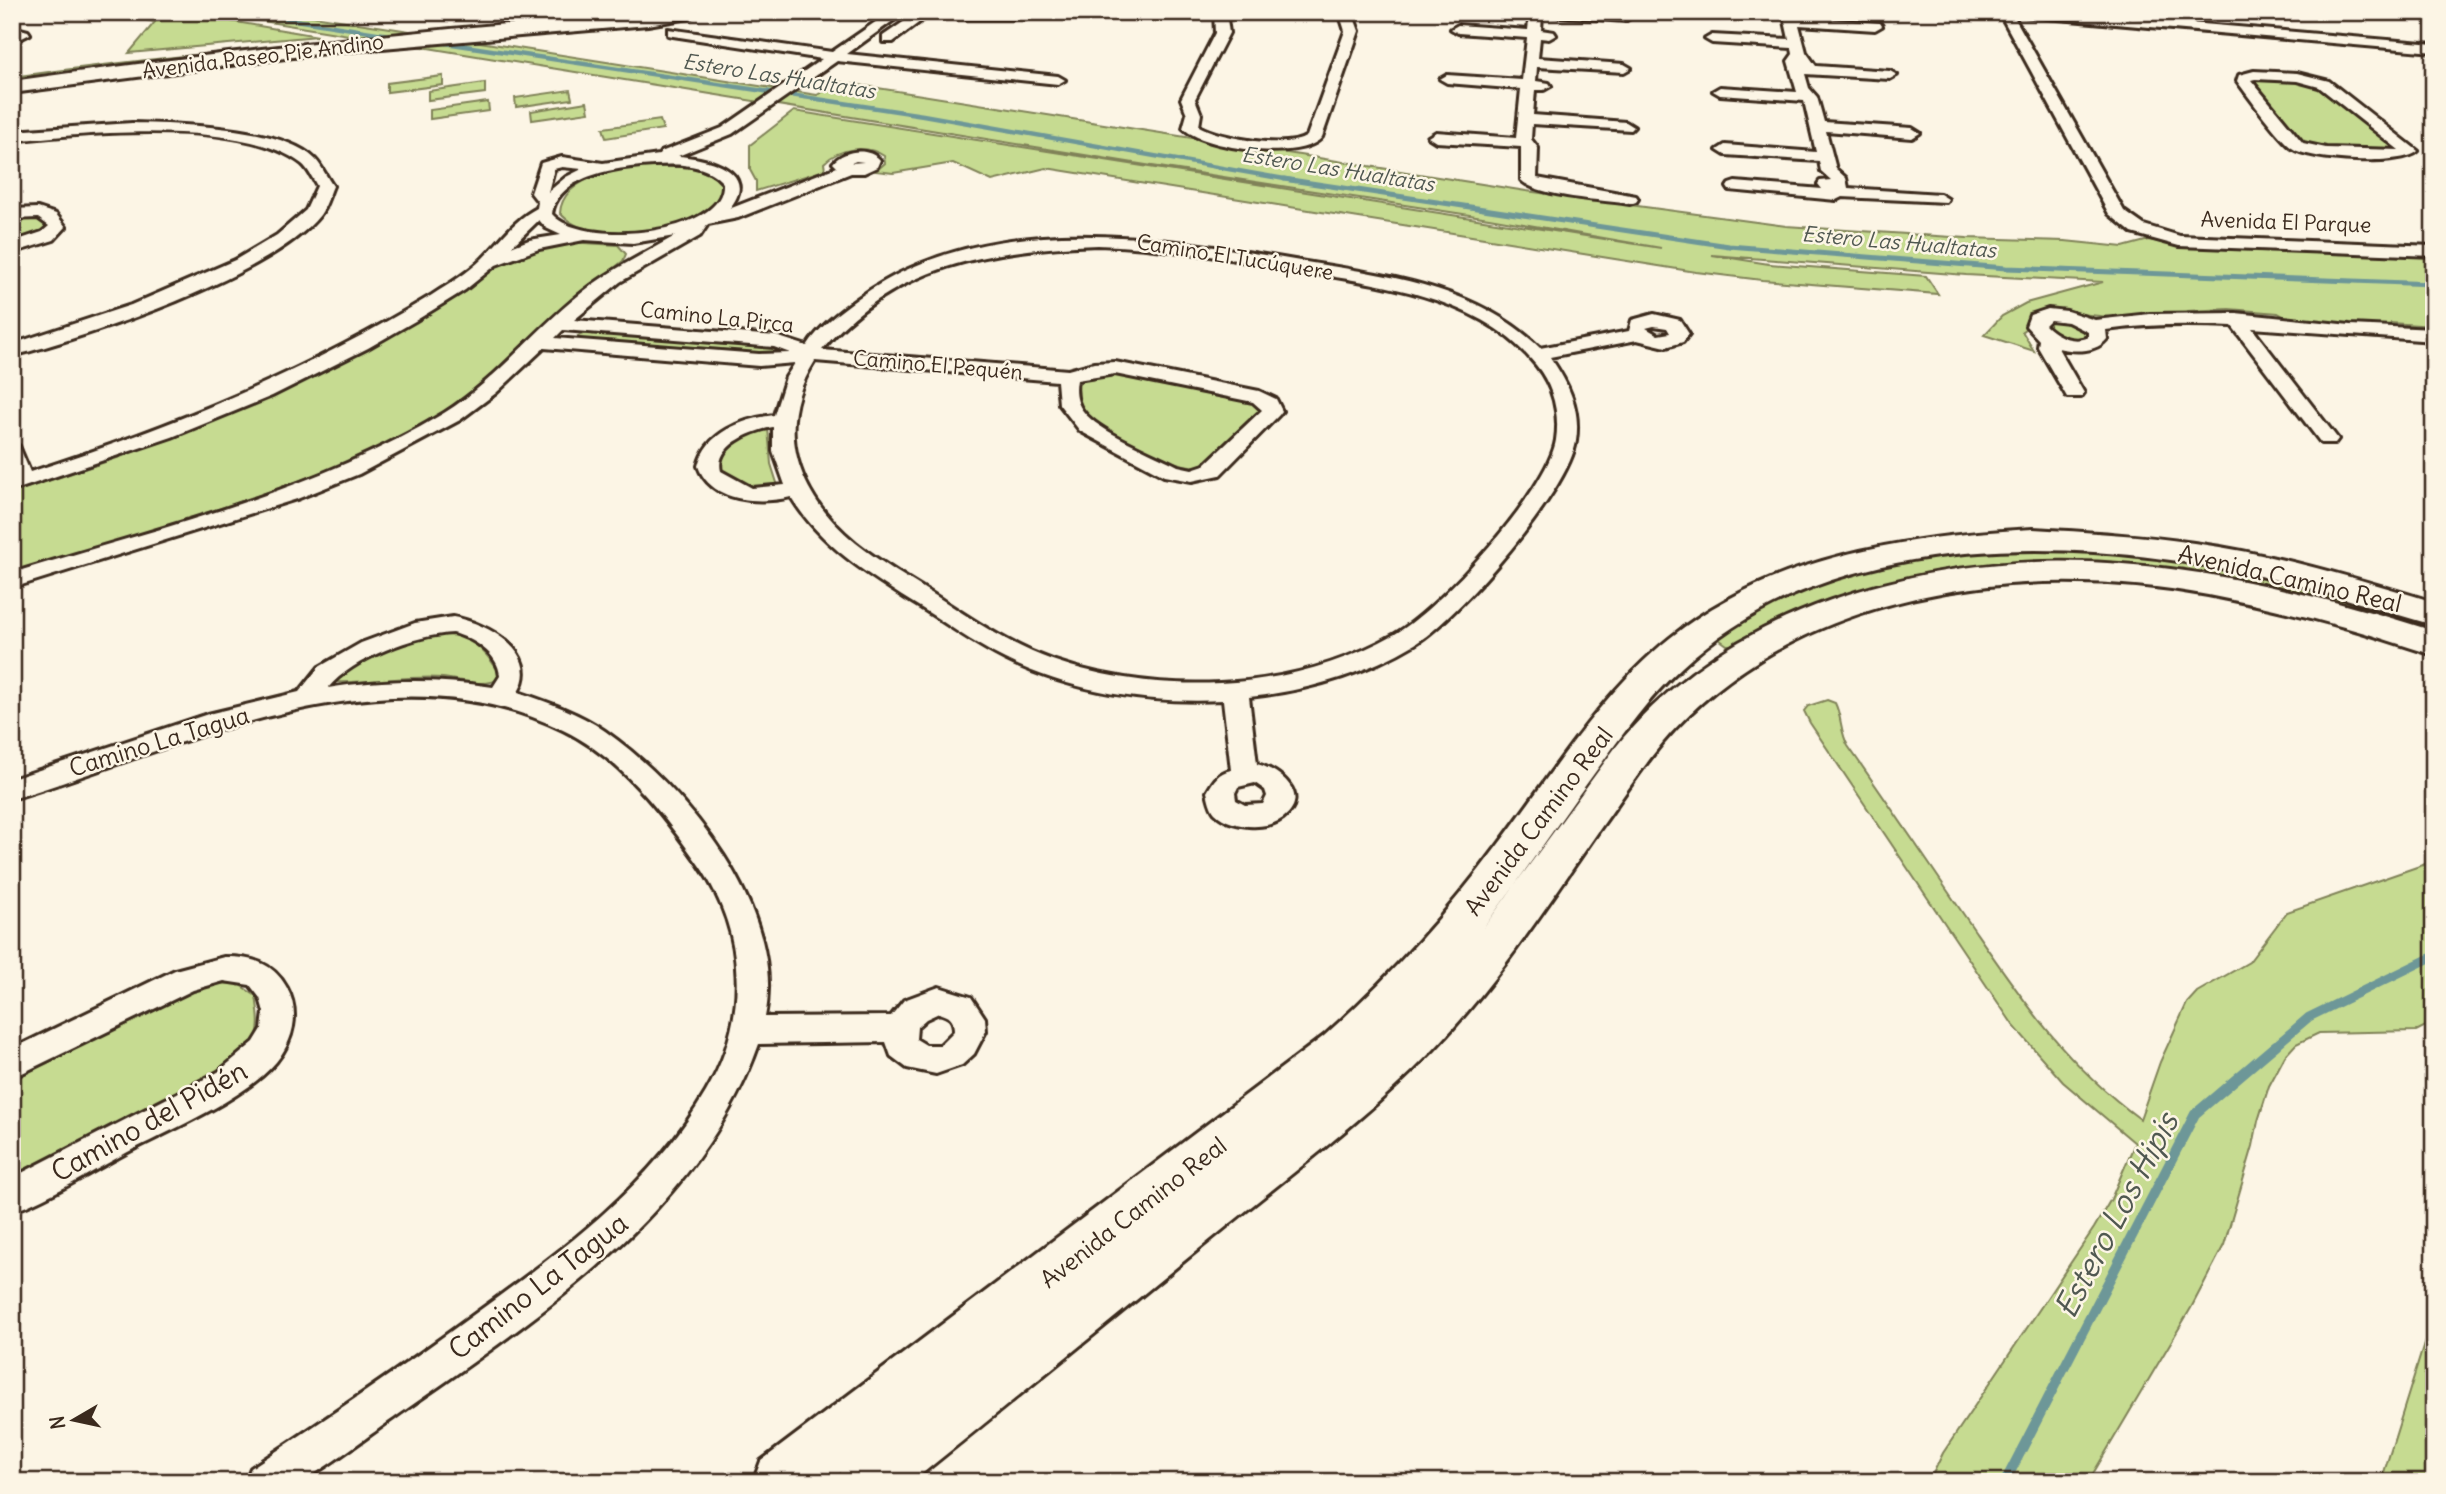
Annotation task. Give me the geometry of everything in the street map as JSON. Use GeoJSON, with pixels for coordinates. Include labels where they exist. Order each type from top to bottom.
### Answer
{"type":"FeatureCollection","features":[{"type":"Feature","properties":{"kind":"main road","name":"Avenida Paseo Pie Andino"},"geometry":{"type":"LineString","coordinates":[[12,74],[563,12]]}},
{"type":"Feature","properties":{"kind":"main road"},"geometry":{"type":"LineString","coordinates":[[603,12],[615,17],[639,19]]}},
{"type":"Feature","properties":{"kind":"main road","name":"Avenida Paseo Pie Andino"},"geometry":{"type":"LineString","coordinates":[[12,87],[359,44],[705,12]]}},
{"type":"Feature","properties":{"kind":"main road"},"geometry":{"type":"LineString","coordinates":[[956,12],[1191,12]]}},
{"type":"Feature","properties":{"kind":"main road","name":"Avenida Camino Real"},"geometry":{"type":"LineString","coordinates":[[866,1482],[1369,1081],[1416,1037],[1480,963],[1652,730],[1684,699],[1719,645],[1758,598],[1841,566],[1943,546],[2029,541],[2154,548],[2213,556],[2323,581],[2434,614]]}},
{"type":"Feature","properties":{"kind":"main road","name":"Avenida Camino Real"},"geometry":{"type":"LineString","coordinates":[[782,1482],[1290,1090],[1375,1018],[1431,960],[1626,706],[1669,658],[1791,628],[1863,599],[1936,580],[2031,571],[2113,572],[2237,589],[2345,615],[2434,643]]}},
{"type":"Feature","properties":{"kind":"street"},"geometry":{"type":"LineString","coordinates":[[723,173],[730,152],[791,89],[900,12]]}},
{"type":"Feature","properties":{"kind":"street"},"geometry":{"type":"LineString","coordinates":[[487,264],[522,223],[546,206],[564,185],[607,167],[642,161],[702,143],[764,114],[808,91],[927,12]]}},
{"type":"Feature","properties":{"kind":"street"},"geometry":{"type":"LineString","coordinates":[[1220,12],[1222,33],[1188,99],[1194,114],[1191,128],[1206,136],[1287,147],[1302,145],[1314,137],[1352,31],[1352,23],[1345,12]]}},
{"type":"Feature","properties":{"kind":"street"},"geometry":{"type":"LineString","coordinates":[[1536,12],[1541,34],[1536,118],[1528,177],[1531,182],[1630,199]]}},
{"type":"Feature","properties":{"kind":"street"},"geometry":{"type":"LineString","coordinates":[[1544,12],[1625,17]]}},
{"type":"Feature","properties":{"kind":"street"},"geometry":{"type":"LineString","coordinates":[[1541,34],[1551,12]]}},
{"type":"Feature","properties":{"kind":"street","name":"Avenida El Parque"},"geometry":{"type":"LineString","coordinates":[[2005,12],[2117,214],[2138,229],[2168,239],[2189,242],[2314,244],[2434,251]]}},
{"type":"Feature","properties":{"kind":"street"},"geometry":{"type":"LineString","coordinates":[[2015,12],[2252,30],[2434,48]]}},
{"type":"Feature","properties":{"kind":"street"},"geometry":{"type":"LineString","coordinates":[[1836,195],[1827,187],[1827,164],[1811,97],[1802,89],[1804,70],[1795,59],[1799,49],[1790,16],[1875,26]]}},
{"type":"Feature","properties":{"kind":"street"},"geometry":{"type":"LineString","coordinates":[[1458,29],[1541,34]]}},
{"type":"Feature","properties":{"kind":"street"},"geometry":{"type":"LineString","coordinates":[[2252,30],[2291,77],[2324,84],[2410,151],[2400,155],[2326,153],[2298,146],[2244,79],[2254,75],[2291,77]]}},
{"type":"Feature","properties":{"kind":"street"},"geometry":{"type":"LineString","coordinates":[[12,31],[23,34],[12,39]]}},
{"type":"Feature","properties":{"kind":"street"},"geometry":{"type":"LineString","coordinates":[[673,32],[857,60],[1058,80]]}},
{"type":"Feature","properties":{"kind":"street"},"geometry":{"type":"LineString","coordinates":[[1712,39],[1799,49]]}},
{"type":"Feature","properties":{"kind":"street"},"geometry":{"type":"LineString","coordinates":[[1539,62],[1624,68]]}},
{"type":"Feature","properties":{"kind":"street"},"geometry":{"type":"LineString","coordinates":[[1804,70],[1890,75]]}},
{"type":"Feature","properties":{"kind":"street"},"geometry":{"type":"LineString","coordinates":[[1447,79],[1536,118]]}},
{"type":"Feature","properties":{"kind":"street"},"geometry":{"type":"LineString","coordinates":[[1720,91],[1811,97]]}},
{"type":"Feature","properties":{"kind":"street"},"geometry":{"type":"LineString","coordinates":[[1436,136],[1536,118],[1626,127]]}},
{"type":"Feature","properties":{"kind":"street"},"geometry":{"type":"LineString","coordinates":[[1818,126],[1912,133]]}},
{"type":"Feature","properties":{"kind":"street"},"geometry":{"type":"LineString","coordinates":[[12,136],[116,127],[231,134],[288,150],[314,167],[325,186],[320,205],[301,226],[232,268],[141,308],[12,350]]}},
{"type":"Feature","properties":{"kind":"street"},"geometry":{"type":"LineString","coordinates":[[1726,150],[1827,164]]}},
{"type":"Feature","properties":{"kind":"street"},"geometry":{"type":"LineString","coordinates":[[614,278],[694,232],[702,220],[722,207],[731,195],[732,183],[723,173],[690,162],[642,161]]}},
{"type":"Feature","properties":{"kind":"street"},"geometry":{"type":"LineString","coordinates":[[581,236],[554,226],[539,193],[547,166],[562,162],[607,167]]}},
{"type":"Feature","properties":{"kind":"street"},"geometry":{"type":"LineString","coordinates":[[12,450],[18,483],[178,427],[302,374],[408,317],[487,264],[535,244],[581,236],[618,239],[661,234],[702,220],[732,214],[849,168]]}},
{"type":"Feature","properties":{"kind":"street"},"geometry":{"type":"LineString","coordinates":[[1735,187],[1940,199]]}},
{"type":"Feature","properties":{"kind":"street"},"geometry":{"type":"LineString","coordinates":[[731,195],[746,198],[772,197]]}},
{"type":"Feature","properties":{"kind":"street"},"geometry":{"type":"LineString","coordinates":[[12,214],[45,215],[52,218],[58,227],[48,236],[12,248]]}},
{"type":"Feature","properties":{"kind":"street"},"geometry":{"type":"LineString","coordinates":[[12,581],[251,507],[377,458],[462,409],[614,278],[632,257],[628,245],[618,239]]}},
{"type":"Feature","properties":{"kind":"street","name":"Camino El Tucúquere"},"geometry":{"type":"LineString","coordinates":[[1098,240],[1194,248],[1405,286],[1475,311],[1517,336],[1537,354],[1555,377],[1566,403],[1569,431],[1562,460],[1454,600],[1423,628],[1360,662],[1308,678],[1235,690],[1191,692],[1130,687],[1054,670],[1027,660],[873,568],[830,533],[797,489],[786,456],[783,420],[791,389],[808,355],[827,332],[854,308],[886,286],[918,270],[966,254],[1003,247],[1098,240]]}},
{"type":"Feature","properties":{"kind":"street"},"geometry":{"type":"LineString","coordinates":[[2094,327],[2099,336],[2092,343],[2068,344],[2049,338],[2035,326],[2042,317],[2055,315],[2072,317],[2094,327],[2138,321],[2236,319],[2323,329],[2434,335]]}},
{"type":"Feature","properties":{"kind":"street"},"geometry":{"type":"LineString","coordinates":[[2236,319],[2329,439]]}},
{"type":"Feature","properties":{"kind":"street","name":"Camino La Pirca"},"geometry":{"type":"LineString","coordinates":[[560,324],[786,344],[808,355]]}},
{"type":"Feature","properties":{"kind":"street"},"geometry":{"type":"LineString","coordinates":[[1537,354],[1640,334]]}},
{"type":"Feature","properties":{"kind":"street"},"geometry":{"type":"LineString","coordinates":[[2049,338],[2048,346],[2074,393]]}},
{"type":"Feature","properties":{"kind":"street","name":"Camino La Pirca"},"geometry":{"type":"LineString","coordinates":[[540,342],[760,360],[792,359],[808,355]]}},
{"type":"Feature","properties":{"kind":"street","name":"Camino El Pequén"},"geometry":{"type":"LineString","coordinates":[[808,355],[1068,376],[1094,369],[1115,368],[1259,397],[1269,403],[1272,411],[1212,470],[1186,475],[1172,471],[1087,427],[1067,402],[1068,376]]}},
{"type":"Feature","properties":{"kind":"street"},"geometry":{"type":"LineString","coordinates":[[783,420],[749,425],[736,430],[715,452],[709,466],[713,475],[746,495],[766,495],[797,489]]}},
{"type":"Feature","properties":{"kind":"street"},"geometry":{"type":"LineString","coordinates":[[308,699],[326,675],[341,664],[417,630],[452,625],[480,633],[506,658],[513,672],[512,679],[500,696]]}},
{"type":"Feature","properties":{"kind":"street","name":"Camino La Tagua"},"geometry":{"type":"LineString","coordinates":[[12,789],[212,723],[308,699],[402,689],[469,691],[500,696],[551,712],[592,735],[640,777],[697,841],[723,877],[747,928],[754,974],[747,1031],[737,1066],[702,1130],[656,1189],[625,1220],[509,1312],[383,1405],[265,1482]]}},
{"type":"Feature","properties":{"kind":"street"},"geometry":{"type":"LineString","coordinates":[[1235,690],[1245,774]]}},
{"type":"Feature","properties":{"kind":"street","name":"Camino del Pidén"},"geometry":{"type":"LineString","coordinates":[[12,1064],[186,979],[211,971],[238,968],[260,975],[278,1002],[279,1021],[273,1041],[243,1073],[12,1196]]}},
{"type":"Feature","properties":{"kind":"street"},"geometry":{"type":"LineString","coordinates":[[747,1031],[900,1029]]}},
{"type":"Feature","properties":{"kind":"green space"},"geometry":{"type":"Polygon","coordinates":[[[109,12],[177,12],[318,36],[129,53],[155,22],[109,12]]]}},
{"type":"Feature","properties":{"kind":"green space"},"geometry":{"type":"Polygon","coordinates":[[[207,12],[288,12],[817,95],[840,82],[1526,191],[1786,226],[1967,238],[2065,241],[2123,247],[2149,240],[2186,247],[2434,256],[2434,326],[2391,323],[2389,328],[2290,320],[2278,313],[2229,309],[2188,311],[2184,315],[2109,317],[2051,311],[2034,313],[2026,320],[2028,327],[2022,331],[2034,351],[1984,335],[2002,316],[2026,303],[2103,282],[1966,275],[1712,255],[1769,264],[1926,276],[1938,294],[1762,280],[1696,272],[1046,168],[992,181],[953,163],[893,173],[876,171],[885,163],[884,156],[862,149],[837,154],[824,163],[825,170],[756,191],[756,181],[750,170],[750,145],[794,111],[1661,248],[207,12]]]}},
{"type":"Feature","properties":{"kind":"green space"},"geometry":{"type":"Polygon","coordinates":[[[308,46],[12,84],[12,77],[86,67],[308,46]]]}},
{"type":"Feature","properties":{"kind":"green space"},"geometry":{"type":"Polygon","coordinates":[[[443,76],[443,85],[387,92],[387,83],[443,76]]]}},
{"type":"Feature","properties":{"kind":"green space"},"geometry":{"type":"Polygon","coordinates":[[[2259,78],[2308,81],[2317,85],[2401,148],[2337,149],[2304,143],[2252,80],[2259,78]]]}},
{"type":"Feature","properties":{"kind":"green space"},"geometry":{"type":"Polygon","coordinates":[[[485,83],[485,93],[428,100],[428,91],[485,83]]]}},
{"type":"Feature","properties":{"kind":"green space"},"geometry":{"type":"Polygon","coordinates":[[[570,90],[572,99],[516,107],[515,98],[570,90]]]}},
{"type":"Feature","properties":{"kind":"green space"},"geometry":{"type":"Polygon","coordinates":[[[488,102],[489,111],[430,119],[430,110],[488,102]]]}},
{"type":"Feature","properties":{"kind":"green space"},"geometry":{"type":"Polygon","coordinates":[[[587,102],[589,112],[532,120],[531,111],[587,102]]]}},
{"type":"Feature","properties":{"kind":"green space"},"geometry":{"type":"Polygon","coordinates":[[[660,120],[663,129],[606,138],[603,128],[660,120]]]}},
{"type":"Feature","properties":{"kind":"green space"},"geometry":{"type":"Polygon","coordinates":[[[663,163],[688,165],[720,179],[723,190],[711,205],[693,218],[671,227],[646,232],[596,232],[575,225],[560,213],[564,199],[585,180],[634,166],[663,163]]]}},
{"type":"Feature","properties":{"kind":"green space"},"geometry":{"type":"Polygon","coordinates":[[[32,217],[42,220],[48,229],[42,235],[12,245],[12,218],[32,217]]]}},
{"type":"Feature","properties":{"kind":"green space"},"geometry":{"type":"Polygon","coordinates":[[[567,242],[618,245],[626,254],[623,261],[579,296],[501,370],[454,406],[347,463],[180,522],[12,572],[12,493],[120,457],[265,399],[389,337],[497,264],[515,255],[567,242]]]}},
{"type":"Feature","properties":{"kind":"green space"},"geometry":{"type":"Polygon","coordinates":[[[2062,318],[2090,329],[2090,339],[2070,341],[2044,329],[2044,322],[2062,318]]]}},
{"type":"Feature","properties":{"kind":"green space"},"geometry":{"type":"Polygon","coordinates":[[[588,332],[786,349],[788,352],[776,357],[580,339],[578,336],[588,332]]]}},
{"type":"Feature","properties":{"kind":"green space"},"geometry":{"type":"Polygon","coordinates":[[[1113,374],[1252,402],[1260,412],[1252,423],[1201,466],[1190,466],[1139,448],[1092,420],[1082,408],[1078,385],[1084,378],[1113,374]]]}},
{"type":"Feature","properties":{"kind":"green space"},"geometry":{"type":"Polygon","coordinates":[[[761,428],[768,428],[771,464],[777,483],[775,487],[757,488],[743,485],[717,465],[729,446],[740,437],[761,428]]]}},
{"type":"Feature","properties":{"kind":"green space"},"geometry":{"type":"Polygon","coordinates":[[[2068,549],[2127,553],[2242,569],[2434,622],[2434,636],[2042,563],[1959,569],[1883,583],[1810,608],[1735,645],[1727,645],[1720,640],[1719,635],[1775,604],[1866,570],[1961,552],[2068,549]]]}},
{"type":"Feature","properties":{"kind":"green space"},"geometry":{"type":"Polygon","coordinates":[[[451,630],[480,649],[501,677],[495,681],[481,683],[429,677],[333,682],[343,670],[413,636],[451,630]]]}},
{"type":"Feature","properties":{"kind":"green space"},"geometry":{"type":"Polygon","coordinates":[[[1827,700],[1835,703],[1848,746],[2030,1009],[2091,1077],[2140,1119],[2160,1062],[2187,1003],[2197,992],[2249,962],[2287,912],[2434,861],[2434,1022],[2416,1031],[2319,1033],[2296,1044],[2285,1056],[2269,1086],[2224,1245],[2191,1308],[2088,1482],[1929,1482],[1943,1453],[2094,1228],[2111,1199],[2135,1143],[2063,1082],[2013,1025],[1810,723],[1804,711],[1808,706],[1827,700]]]}},
{"type":"Feature","properties":{"kind":"green space"},"geometry":{"type":"Polygon","coordinates":[[[237,983],[256,996],[258,1011],[256,1039],[245,1052],[225,1069],[12,1181],[12,1077],[181,994],[214,984],[237,983]]]}},
{"type":"Feature","properties":{"kind":"green space"},"geometry":{"type":"Polygon","coordinates":[[[2434,1312],[2434,1482],[2381,1482],[2434,1312]]]}},
{"type":"Feature","properties":{"kind":"waterway","name":"Estero Las Hualtatas"},"geometry":{"type":"LineString","coordinates":[[245,12],[402,37]]}},
{"type":"Feature","properties":{"kind":"waterway","name":"Estero Las Hualtatas"},"geometry":{"type":"LineString","coordinates":[[432,41],[923,115],[1289,180]]}},
{"type":"Feature","properties":{"kind":"waterway","name":"Estero Las Hualtatas"},"geometry":{"type":"LineString","coordinates":[[1284,179],[1289,180]]}},
{"type":"Feature","properties":{"kind":"waterway","name":"Estero Las Hualtatas"},"geometry":{"type":"LineString","coordinates":[[1289,180],[1729,246],[2006,268],[2434,284]]}},
{"type":"Feature","properties":{"kind":"waterway","name":"Estero Las Hualtatas"},"geometry":{"type":"LineString","coordinates":[[1289,180],[1296,181]]}},
{"type":"Feature","properties":{"kind":"waterway","name":"Estero Los Hipis"},"geometry":{"type":"LineString","coordinates":[[2274,1047],[2309,1017],[2434,956]]}},
{"type":"Feature","properties":{"kind":"waterway","name":"Estero Los Hipis"},"geometry":{"type":"LineString","coordinates":[[2005,1482],[2195,1114],[2276,1045]]}}]}
